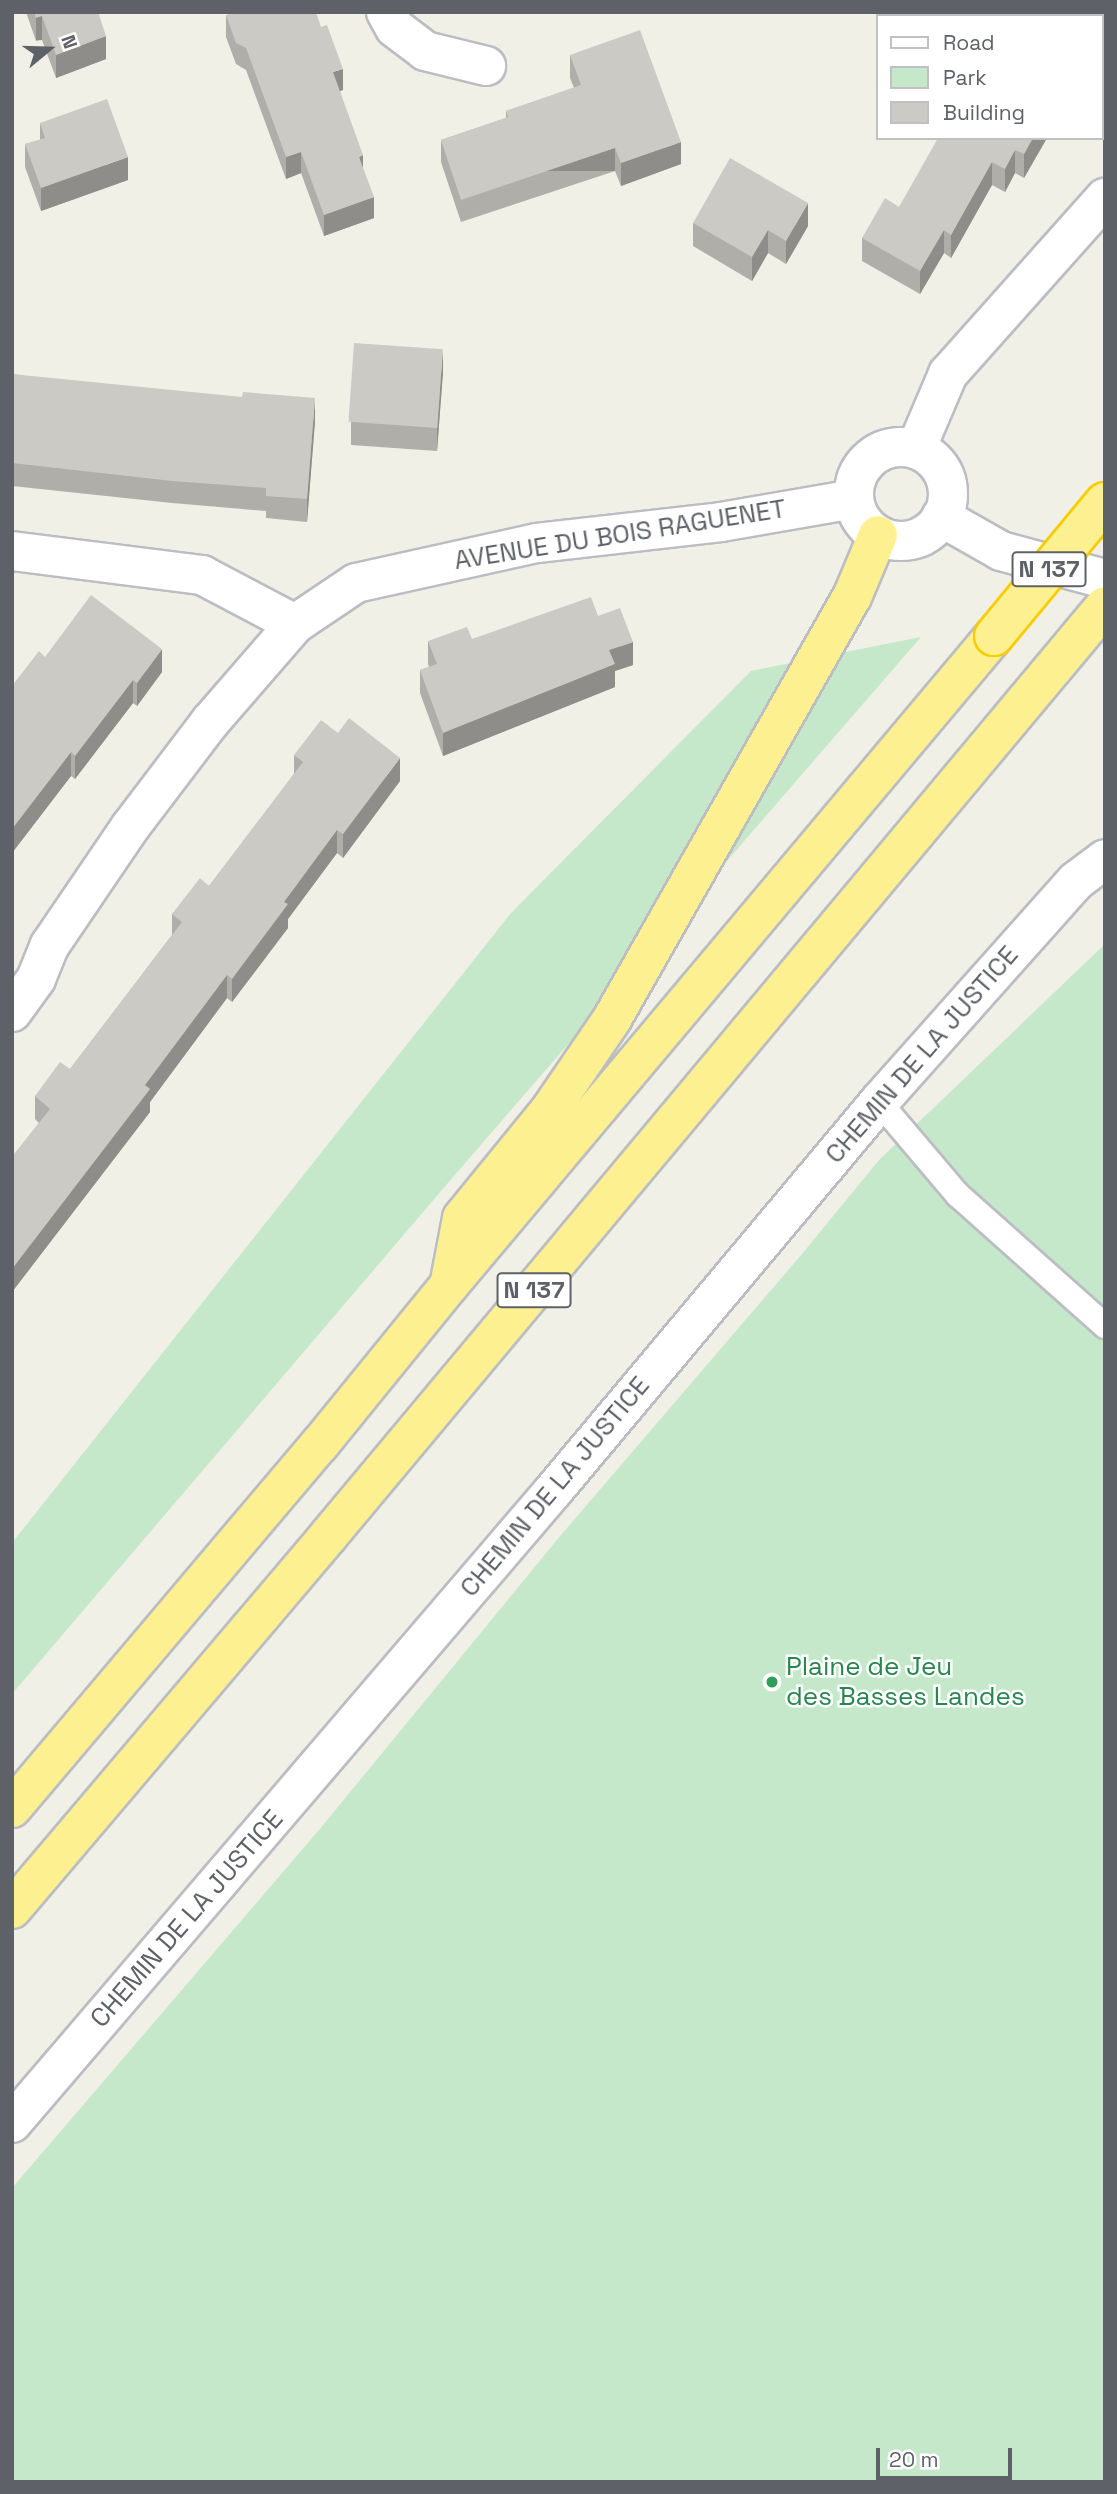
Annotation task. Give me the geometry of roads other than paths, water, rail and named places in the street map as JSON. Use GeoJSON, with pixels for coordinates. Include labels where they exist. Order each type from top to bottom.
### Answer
{"type":"FeatureCollection","features":[{"type":"Feature","properties":{"kind":"highway","name":"N 137"},"geometry":{"type":"LineString","coordinates":[[12,1808],[312,1454],[450,1284],[1105,502]]}},
{"type":"Feature","properties":{"kind":"highway"},"geometry":{"type":"LineString","coordinates":[[450,1284],[462,1218],[550,1110],[612,1019],[852,597],[878,535]]}},
{"type":"Feature","properties":{"kind":"highway","name":"N 137"},"geometry":{"type":"LineString","coordinates":[[12,1909],[329,1535],[1105,606]]}},
{"type":"Feature","properties":{"kind":"street"},"geometry":{"type":"LineString","coordinates":[[386,12],[395,28],[425,51],[486,66]]}},
{"type":"Feature","properties":{"kind":"street"},"geometry":{"type":"LineString","coordinates":[[916,449],[948,374],[1105,198]]}},
{"type":"Feature","properties":{"kind":"street"},"geometry":{"type":"LineString","coordinates":[[901,446],[916,449],[941,469],[947,501],[942,517],[933,528],[906,541],[878,535],[862,519],[854,499],[855,483],[861,469],[871,457],[885,449],[901,446]]}},
{"type":"Feature","properties":{"kind":"street","name":"AVENUE DU BOIS RAGUENET"},"geometry":{"type":"LineString","coordinates":[[12,1012],[36,979],[50,945],[131,826],[210,722],[295,624],[356,583],[537,543],[721,522],[854,499]]}},
{"type":"Feature","properties":{"kind":"street"},"geometry":{"type":"LineString","coordinates":[[942,517],[1001,551],[1105,579]]}},
{"type":"Feature","properties":{"kind":"street"},"geometry":{"type":"LineString","coordinates":[[12,551],[202,575],[295,624]]}},
{"type":"Feature","properties":{"kind":"street","name":"CHEMIN DE LA JUSTICE"},"geometry":{"type":"LineString","coordinates":[[12,2123],[554,1490],[879,1102],[1076,881],[1105,859]]}},
{"type":"Feature","properties":{"kind":"lane"},"geometry":{"type":"LineString","coordinates":[[879,1102],[958,1195],[1105,1326]]}},
{"type":"Feature","properties":{"kind":"place","name":"Plaine de Jeu des Basses Landes"},"geometry":{"type":"Point","coordinates":[772,1682]}}]}
